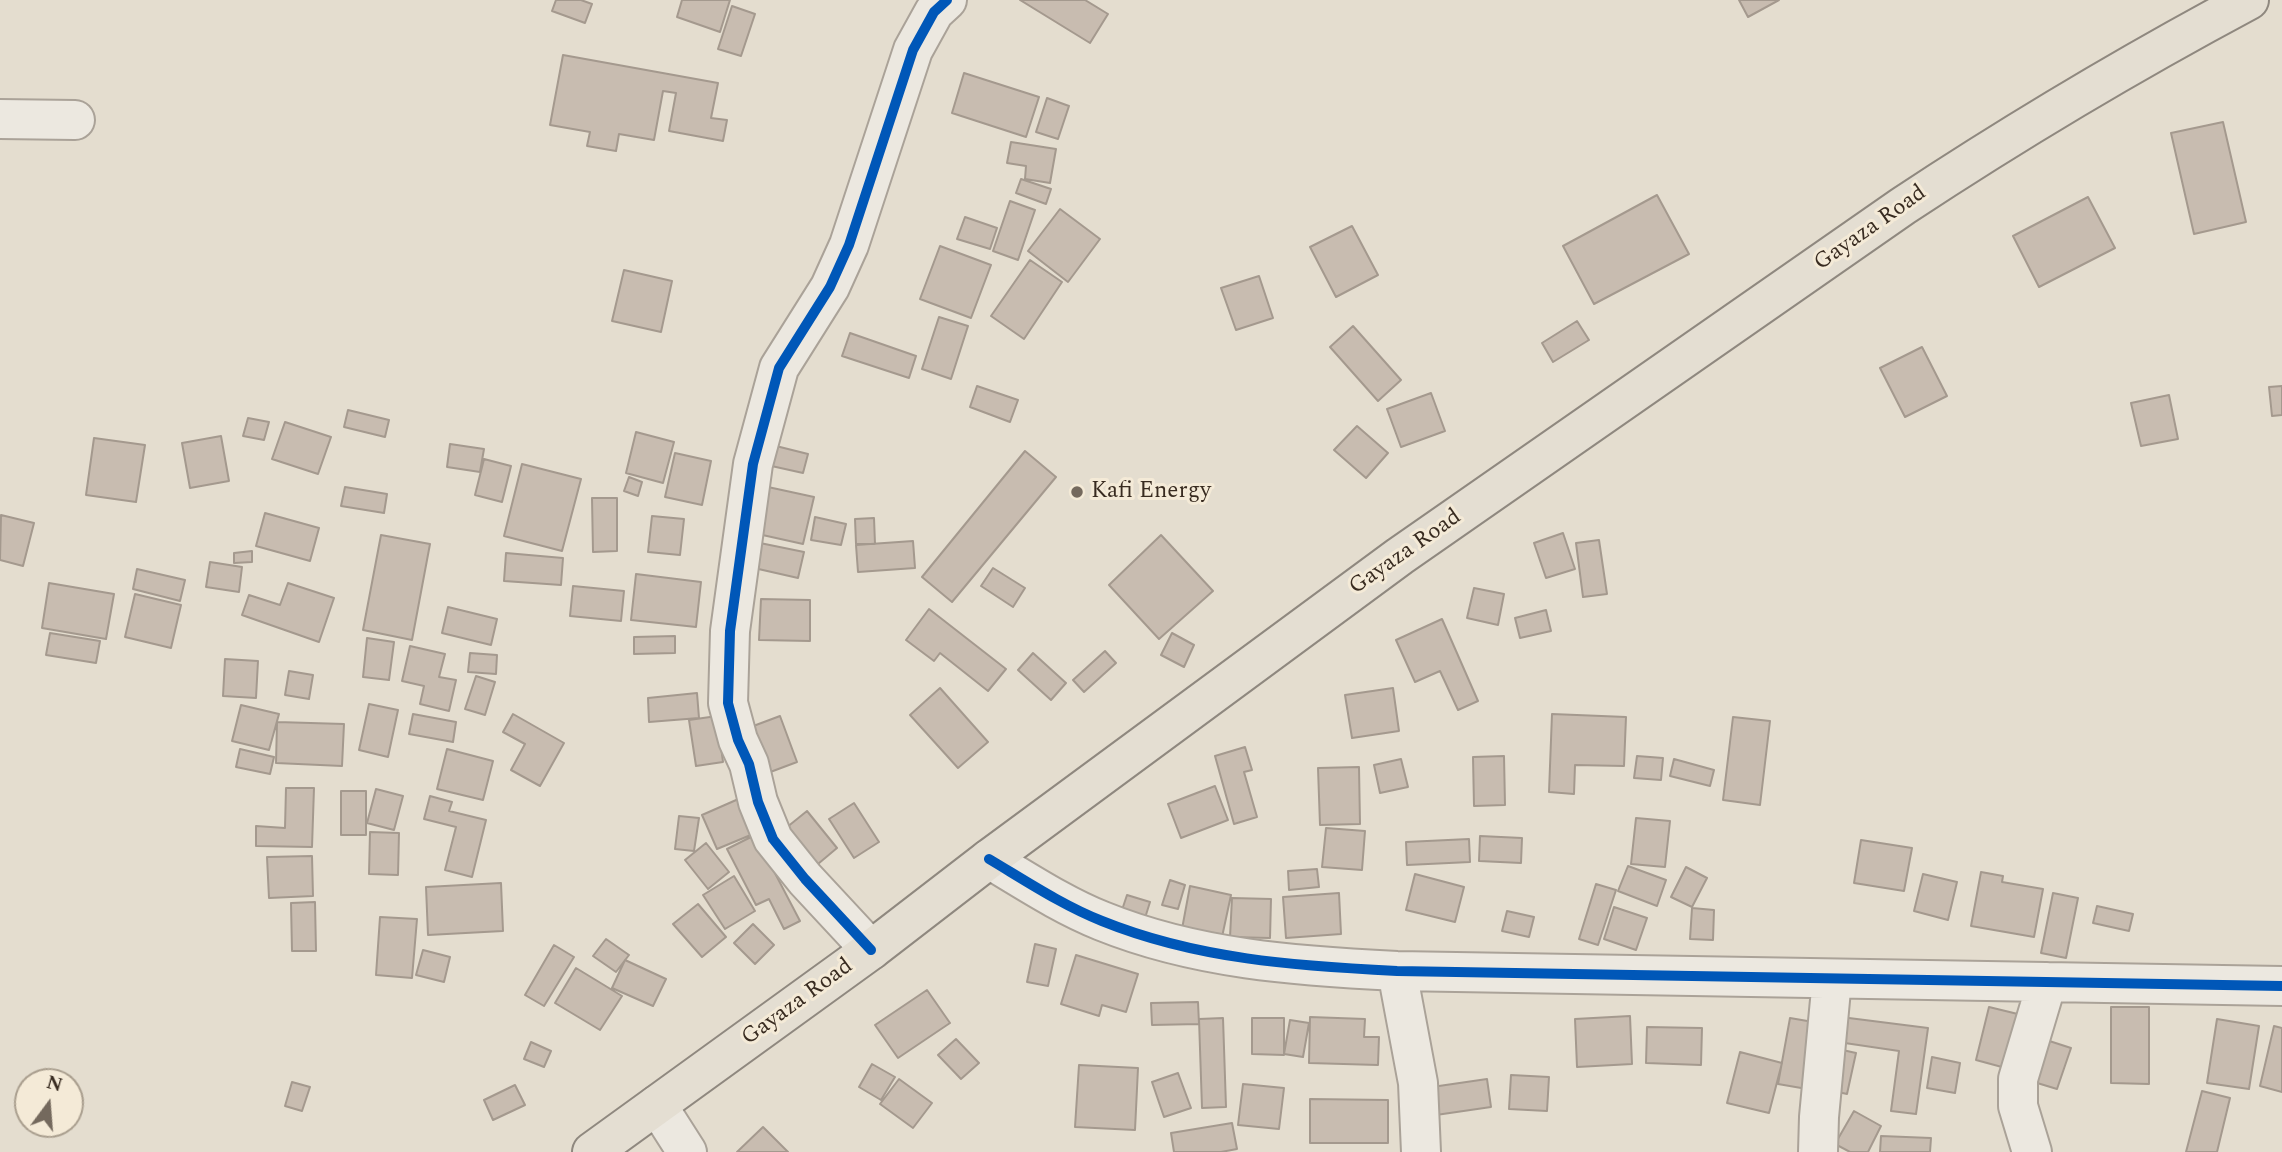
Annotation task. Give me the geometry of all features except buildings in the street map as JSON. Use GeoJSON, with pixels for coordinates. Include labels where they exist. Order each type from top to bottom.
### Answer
{"type":"FeatureCollection","features":[{"type":"Feature","properties":{"kind":"main road","name":"Gayaza Road"},"geometry":{"type":"LineString","coordinates":[[593,1152],[871,950],[989,859],[1400,556],[1903,206],[1975,158],[2070,101],[2249,0]]}},
{"type":"Feature","properties":{"kind":"street"},"geometry":{"type":"LineString","coordinates":[[871,950],[805,879],[773,839],[758,802],[749,764],[738,740],[728,703],[730,631],[754,464],[779,368],[830,287],[849,245],[913,50],[934,12],[947,0]]}},
{"type":"Feature","properties":{"kind":"street"},"geometry":{"type":"LineString","coordinates":[[0,119],[75,120]]}},
{"type":"Feature","properties":{"kind":"street"},"geometry":{"type":"LineString","coordinates":[[989,859],[1061,902],[1102,921],[1142,935],[1228,957],[1310,967],[1396,971],[2282,986]]}},
{"type":"Feature","properties":{"kind":"street"},"geometry":{"type":"LineString","coordinates":[[1396,971],[1418,1083],[1421,1152]]}},
{"type":"Feature","properties":{"kind":"street"},"geometry":{"type":"LineString","coordinates":[[1818,1152],[1832,979]]}},
{"type":"Feature","properties":{"kind":"street"},"geometry":{"type":"LineString","coordinates":[[2032,1152],[2018,1106],[2018,1079],[2047,982]]}},
{"type":"Feature","properties":{"kind":"street"},"geometry":{"type":"LineString","coordinates":[[657,1105],[687,1152]]}},
{"type":"Feature","properties":{"kind":"cycle path"},"geometry":{"type":"LineString","coordinates":[[871,950],[805,879],[773,839],[758,802],[749,764],[738,740],[728,703],[730,631],[753,464],[779,368],[830,287],[849,245],[913,50],[934,12],[947,0]]}},
{"type":"Feature","properties":{"kind":"cycle path"},"geometry":{"type":"LineString","coordinates":[[989,859],[1073,908],[1138,934],[1210,952],[1284,963],[1397,971],[2282,986]]}},
{"type":"Feature","properties":{"kind":"place","name":"Kafi Energy"},"geometry":{"type":"Point","coordinates":[1077,492]}}]}
